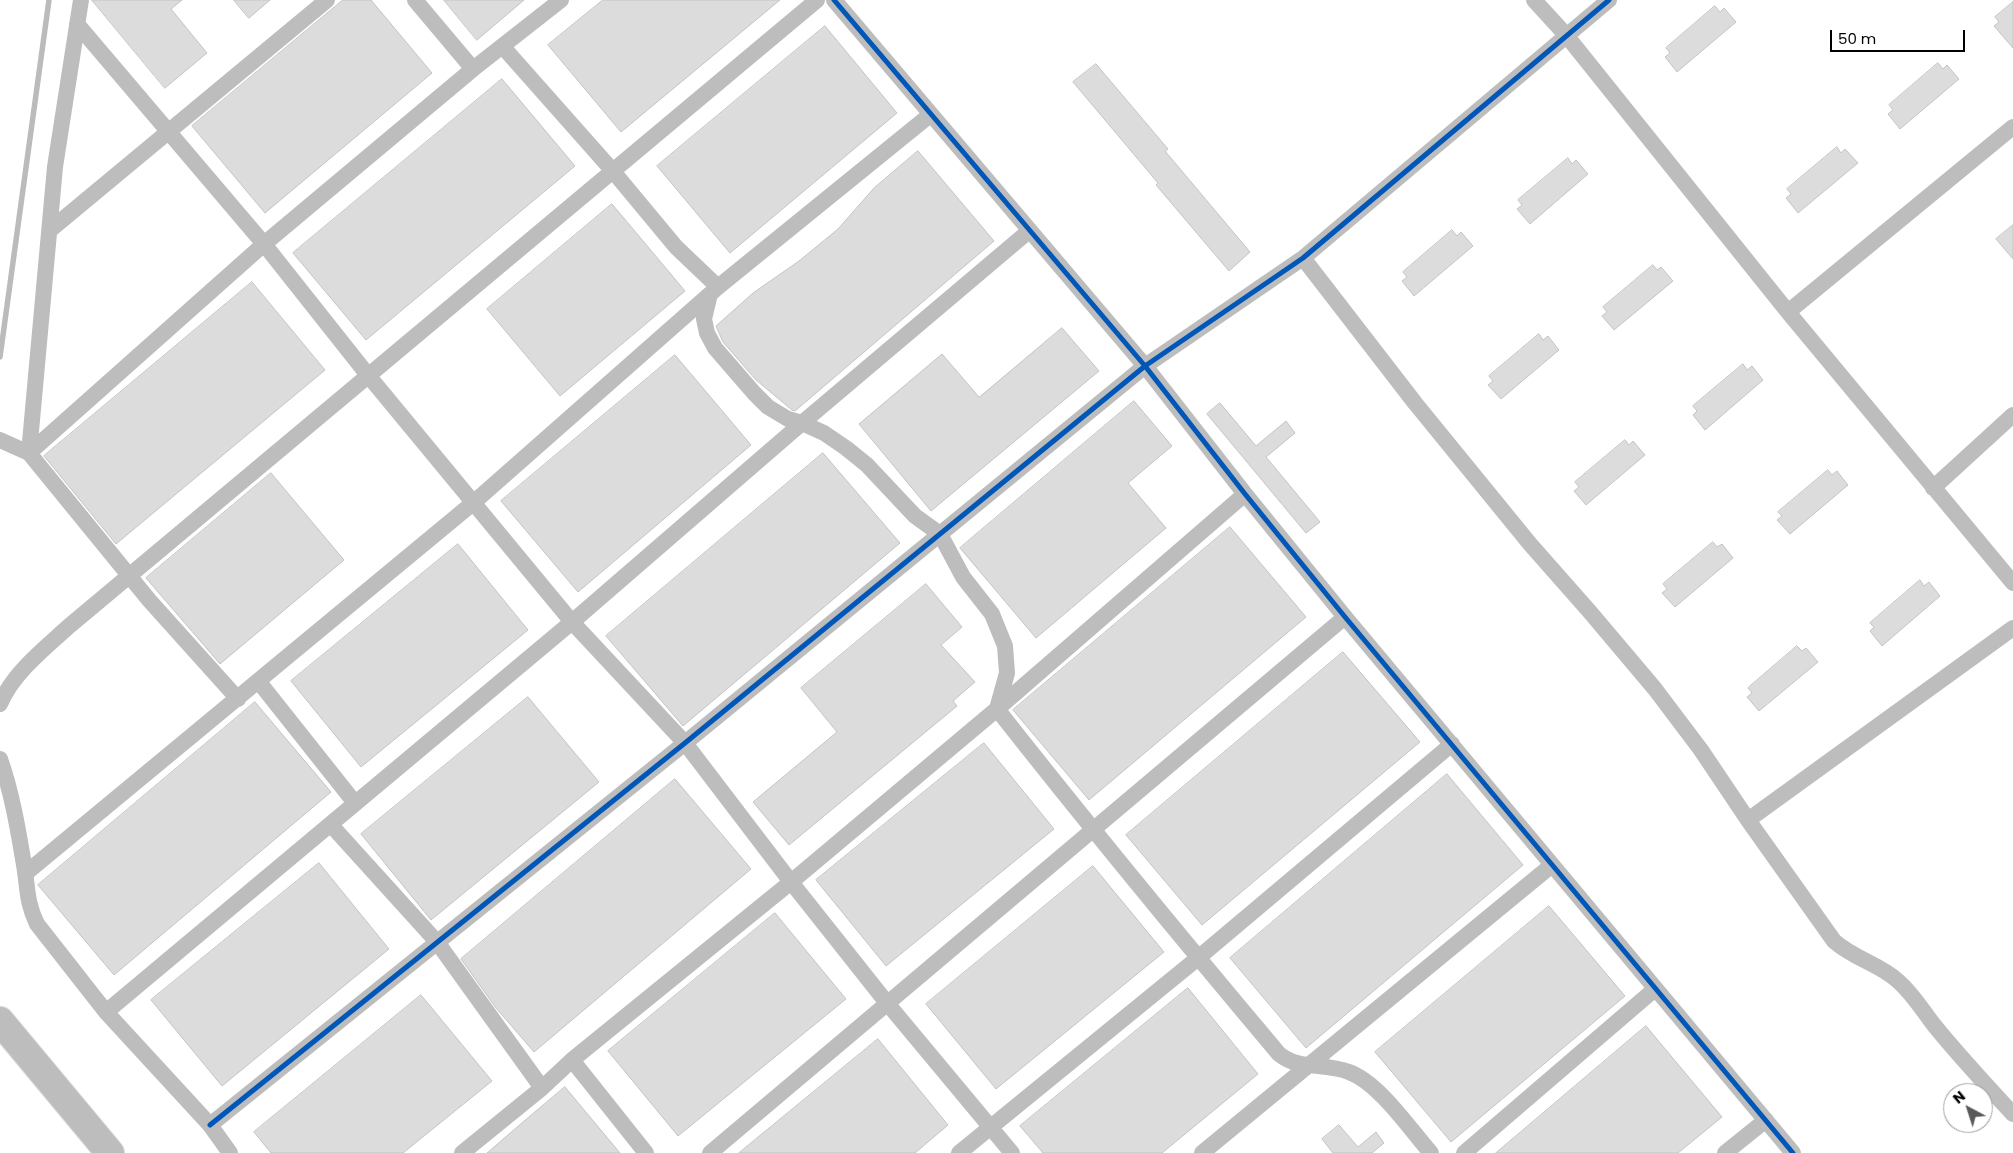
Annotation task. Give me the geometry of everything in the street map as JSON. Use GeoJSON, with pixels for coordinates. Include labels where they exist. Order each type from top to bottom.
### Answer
{"type":"FeatureCollection","features":[{"type":"Feature","properties":{"kind":"highway"},"geometry":{"type":"LineString","coordinates":[[0,1021],[110,1153]]}},
{"type":"Feature","properties":{"kind":"street"},"geometry":{"type":"LineString","coordinates":[[28,453],[55,167],[81,0]]}},
{"type":"Feature","properties":{"kind":"street"},"geometry":{"type":"LineString","coordinates":[[50,230],[327,0]]}},
{"type":"Feature","properties":{"kind":"street"},"geometry":{"type":"LineString","coordinates":[[414,0],[473,69]]}},
{"type":"Feature","properties":{"kind":"street"},"geometry":{"type":"LineString","coordinates":[[28,453],[264,244],[473,69],[560,0]]}},
{"type":"Feature","properties":{"kind":"street"},"geometry":{"type":"LineString","coordinates":[[0,704],[4,694],[33,659],[68,627],[817,0]]}},
{"type":"Feature","properties":{"kind":"street"},"geometry":{"type":"LineString","coordinates":[[834,0],[1145,366],[1245,494],[1345,617],[1793,1153]]}},
{"type":"Feature","properties":{"kind":"street"},"geometry":{"type":"LineString","coordinates":[[1534,0],[1566,35],[1788,312],[2013,583]]}},
{"type":"Feature","properties":{"kind":"street"},"geometry":{"type":"LineString","coordinates":[[210,1125],[685,743],[1145,366],[1303,258],[1609,0]]}},
{"type":"Feature","properties":{"kind":"street"},"geometry":{"type":"LineString","coordinates":[[77,24],[264,244],[473,503],[572,622],[685,743],[790,882],[887,1003],[1012,1153]]}},
{"type":"Feature","properties":{"kind":"street"},"geometry":{"type":"LineString","coordinates":[[503,47],[612,170],[714,290]]}},
{"type":"Feature","properties":{"kind":"street"},"geometry":{"type":"LineString","coordinates":[[26,872],[259,682],[473,503],[714,290],[930,115]]}},
{"type":"Feature","properties":{"kind":"street"},"geometry":{"type":"LineString","coordinates":[[1788,312],[2013,127]]}},
{"type":"Feature","properties":{"kind":"street"},"geometry":{"type":"LineString","coordinates":[[106,1012],[572,622],[802,423],[1029,231]]}},
{"type":"Feature","properties":{"kind":"street"},"geometry":{"type":"LineString","coordinates":[[1303,258],[1416,403],[1530,544],[1655,689],[1701,750],[1834,941],[1846,952],[1881,969],[1897,980],[1914,997],[1935,1026],[2013,1114]]}},
{"type":"Feature","properties":{"kind":"street"},"geometry":{"type":"LineString","coordinates":[[714,290],[704,319],[707,333],[715,348],[754,393],[768,407],[788,420],[802,423],[824,433],[867,465],[915,516],[940,534],[963,577],[992,614],[1005,646],[1007,673],[996,709]]}},
{"type":"Feature","properties":{"kind":"street"},"geometry":{"type":"LineString","coordinates":[[1934,488],[2013,415]]}},
{"type":"Feature","properties":{"kind":"street"},"geometry":{"type":"LineString","coordinates":[[0,440],[28,453],[129,575],[238,699]]}},
{"type":"Feature","properties":{"kind":"street"},"geometry":{"type":"LineString","coordinates":[[462,1153],[996,709],[1245,494]]}},
{"type":"Feature","properties":{"kind":"street"},"geometry":{"type":"LineString","coordinates":[[710,1153],[1345,617]]}},
{"type":"Feature","properties":{"kind":"street"},"geometry":{"type":"LineString","coordinates":[[1748,820],[2013,628]]}},
{"type":"Feature","properties":{"kind":"street"},"geometry":{"type":"LineString","coordinates":[[259,682],[355,803]]}},
{"type":"Feature","properties":{"kind":"street"},"geometry":{"type":"LineString","coordinates":[[996,709],[1092,830],[1279,1054],[1289,1062],[1308,1066],[1325,1065],[1350,1072],[1371,1083],[1431,1153]]}},
{"type":"Feature","properties":{"kind":"street"},"geometry":{"type":"LineString","coordinates":[[960,1153],[1198,958],[1452,744]]}},
{"type":"Feature","properties":{"kind":"street"},"geometry":{"type":"LineString","coordinates":[[0,759],[18,829],[26,872],[27,897],[30,910],[37,924],[106,1012],[210,1125],[230,1153]]}},
{"type":"Feature","properties":{"kind":"street"},"geometry":{"type":"LineString","coordinates":[[331,825],[437,942],[542,1088]]}},
{"type":"Feature","properties":{"kind":"street"},"geometry":{"type":"LineString","coordinates":[[1202,1153],[1552,865]]}},
{"type":"Feature","properties":{"kind":"street"},"geometry":{"type":"LineString","coordinates":[[1464,1153],[1656,989]]}},
{"type":"Feature","properties":{"kind":"street"},"geometry":{"type":"LineString","coordinates":[[572,1060],[646,1153]]}},
{"type":"Feature","properties":{"kind":"street"},"geometry":{"type":"LineString","coordinates":[[1725,1153],[1766,1120]]}},
{"type":"Feature","properties":{"kind":"building"},"geometry":{"type":"Polygon","coordinates":[[[92,0],[182,0],[171,9],[207,53],[165,88],[92,0]]]}},
{"type":"Feature","properties":{"kind":"building"},"geometry":{"type":"Polygon","coordinates":[[[234,0],[270,0],[249,18],[234,0]]]}},
{"type":"Feature","properties":{"kind":"building"},"geometry":{"type":"Polygon","coordinates":[[[343,0],[371,0],[432,73],[265,213],[192,126],[343,0]]]}},
{"type":"Feature","properties":{"kind":"building"},"geometry":{"type":"Polygon","coordinates":[[[444,0],[524,0],[477,40],[444,0]]]}},
{"type":"Feature","properties":{"kind":"building"},"geometry":{"type":"Polygon","coordinates":[[[603,0],[780,0],[621,132],[548,45],[603,0]]]}},
{"type":"Feature","properties":{"kind":"building"},"geometry":{"type":"Polygon","coordinates":[[[2013,2],[2013,48],[1994,26],[1999,22],[1995,17],[2013,2]]]}},
{"type":"Feature","properties":{"kind":"building"},"geometry":{"type":"Polygon","coordinates":[[[1715,6],[1720,12],[1724,8],[1736,22],[1677,72],[1665,57],[1670,53],[1666,48],[1715,6]]]}},
{"type":"Feature","properties":{"kind":"building"},"geometry":{"type":"Polygon","coordinates":[[[825,26],[897,113],[730,253],[657,166],[825,26]]]}},
{"type":"Feature","properties":{"kind":"building"},"geometry":{"type":"Polygon","coordinates":[[[1938,63],[1943,69],[1947,65],[1959,79],[1900,129],[1888,114],[1893,110],[1889,105],[1938,63]]]}},
{"type":"Feature","properties":{"kind":"building"},"geometry":{"type":"Polygon","coordinates":[[[1096,64],[1168,149],[1165,151],[1250,252],[1229,271],[1156,185],[1158,183],[1073,82],[1096,64]]]}},
{"type":"Feature","properties":{"kind":"building"},"geometry":{"type":"Polygon","coordinates":[[[502,79],[575,166],[366,340],[293,253],[502,79]]]}},
{"type":"Feature","properties":{"kind":"building"},"geometry":{"type":"Polygon","coordinates":[[[1837,147],[1841,153],[1845,149],[1858,163],[1798,213],[1786,198],[1791,194],[1787,189],[1837,147]]]}},
{"type":"Feature","properties":{"kind":"building"},"geometry":{"type":"Polygon","coordinates":[[[918,151],[994,241],[795,411],[792,410],[756,380],[723,342],[716,326],[753,293],[799,261],[838,229],[874,188],[918,151]]]}},
{"type":"Feature","properties":{"kind":"building"},"geometry":{"type":"Polygon","coordinates":[[[1568,158],[1572,164],[1576,160],[1588,174],[1530,224],[1517,209],[1522,205],[1518,200],[1568,158]]]}},
{"type":"Feature","properties":{"kind":"building"},"geometry":{"type":"Polygon","coordinates":[[[612,204],[685,291],[560,396],[487,309],[612,204]]]}},
{"type":"Feature","properties":{"kind":"building"},"geometry":{"type":"Polygon","coordinates":[[[2013,225],[2013,259],[1996,239],[2013,225]]]}},
{"type":"Feature","properties":{"kind":"building"},"geometry":{"type":"Polygon","coordinates":[[[1452,230],[1457,236],[1461,232],[1473,246],[1414,296],[1402,281],[1407,277],[1403,272],[1452,230]]]}},
{"type":"Feature","properties":{"kind":"building"},"geometry":{"type":"Polygon","coordinates":[[[1653,265],[1657,270],[1661,267],[1673,281],[1614,330],[1602,316],[1607,312],[1603,307],[1653,265]]]}},
{"type":"Feature","properties":{"kind":"building"},"geometry":{"type":"Polygon","coordinates":[[[252,282],[325,370],[116,544],[44,456],[252,282]]]}},
{"type":"Feature","properties":{"kind":"building"},"geometry":{"type":"Polygon","coordinates":[[[1062,328],[1099,371],[931,511],[859,424],[942,354],[979,397],[1062,328]]]}},
{"type":"Feature","properties":{"kind":"building"},"geometry":{"type":"Polygon","coordinates":[[[1539,334],[1543,340],[1548,336],[1559,350],[1501,399],[1488,385],[1493,381],[1489,376],[1539,334]]]}},
{"type":"Feature","properties":{"kind":"building"},"geometry":{"type":"Polygon","coordinates":[[[675,355],[751,445],[578,592],[501,501],[675,355]]]}},
{"type":"Feature","properties":{"kind":"building"},"geometry":{"type":"Polygon","coordinates":[[[1743,364],[1747,370],[1752,366],[1763,380],[1705,430],[1693,415],[1697,411],[1693,406],[1743,364]]]}},
{"type":"Feature","properties":{"kind":"building"},"geometry":{"type":"Polygon","coordinates":[[[1134,401],[1172,446],[1128,483],[1166,528],[1036,638],[960,548],[1134,401]]]}},
{"type":"Feature","properties":{"kind":"building"},"geometry":{"type":"Polygon","coordinates":[[[1220,403],[1256,446],[1286,421],[1295,433],[1266,457],[1320,522],[1306,533],[1207,414],[1220,403]]]}},
{"type":"Feature","properties":{"kind":"building"},"geometry":{"type":"Polygon","coordinates":[[[1625,440],[1629,445],[1633,441],[1645,455],[1586,505],[1574,491],[1579,487],[1575,482],[1625,440]]]}},
{"type":"Feature","properties":{"kind":"building"},"geometry":{"type":"Polygon","coordinates":[[[823,453],[900,543],[683,726],[606,636],[823,453]]]}},
{"type":"Feature","properties":{"kind":"building"},"geometry":{"type":"Polygon","coordinates":[[[1828,470],[1832,475],[1837,471],[1848,485],[1790,534],[1777,520],[1782,516],[1778,512],[1828,470]]]}},
{"type":"Feature","properties":{"kind":"building"},"geometry":{"type":"Polygon","coordinates":[[[271,473],[344,560],[220,664],[146,578],[271,473]]]}},
{"type":"Feature","properties":{"kind":"building"},"geometry":{"type":"Polygon","coordinates":[[[1230,527],[1306,617],[1089,800],[1013,710],[1230,527]]]}},
{"type":"Feature","properties":{"kind":"building"},"geometry":{"type":"Polygon","coordinates":[[[1713,542],[1717,547],[1722,544],[1733,558],[1675,607],[1662,593],[1667,589],[1663,584],[1713,542]]]}},
{"type":"Feature","properties":{"kind":"building"},"geometry":{"type":"Polygon","coordinates":[[[458,544],[528,630],[361,767],[291,681],[458,544]]]}},
{"type":"Feature","properties":{"kind":"building"},"geometry":{"type":"Polygon","coordinates":[[[1920,580],[1924,586],[1929,582],[1940,596],[1882,646],[1870,631],[1874,627],[1870,623],[1920,580]]]}},
{"type":"Feature","properties":{"kind":"building"},"geometry":{"type":"Polygon","coordinates":[[[926,584],[962,627],[941,645],[975,682],[953,701],[957,706],[789,845],[753,802],[837,732],[801,688],[926,584]]]}},
{"type":"Feature","properties":{"kind":"building"},"geometry":{"type":"Polygon","coordinates":[[[1797,646],[1802,651],[1806,648],[1818,662],[1759,711],[1747,697],[1752,693],[1748,688],[1797,646]]]}},
{"type":"Feature","properties":{"kind":"building"},"geometry":{"type":"Polygon","coordinates":[[[1343,652],[1420,742],[1202,925],[1126,835],[1343,652]]]}},
{"type":"Feature","properties":{"kind":"building"},"geometry":{"type":"Polygon","coordinates":[[[528,697],[599,782],[431,920],[361,834],[528,697]]]}},
{"type":"Feature","properties":{"kind":"building"},"geometry":{"type":"Polygon","coordinates":[[[255,702],[331,792],[114,975],[38,885],[255,702]]]}},
{"type":"Feature","properties":{"kind":"building"},"geometry":{"type":"Polygon","coordinates":[[[984,743],[1054,829],[886,966],[816,880],[984,743]]]}},
{"type":"Feature","properties":{"kind":"building"},"geometry":{"type":"Polygon","coordinates":[[[1447,774],[1523,865],[1306,1048],[1230,958],[1447,774]]]}},
{"type":"Feature","properties":{"kind":"building"},"geometry":{"type":"Polygon","coordinates":[[[675,779],[751,869],[534,1052],[496,1008],[461,959],[675,779]]]}},
{"type":"Feature","properties":{"kind":"building"},"geometry":{"type":"Polygon","coordinates":[[[319,863],[389,949],[222,1086],[151,1000],[319,863]]]}},
{"type":"Feature","properties":{"kind":"building"},"geometry":{"type":"Polygon","coordinates":[[[1093,866],[1164,952],[996,1089],[926,1004],[1093,866]]]}},
{"type":"Feature","properties":{"kind":"building"},"geometry":{"type":"Polygon","coordinates":[[[1549,906],[1625,996],[1451,1142],[1375,1052],[1549,906]]]}},
{"type":"Feature","properties":{"kind":"building"},"geometry":{"type":"Polygon","coordinates":[[[775,913],[846,999],[678,1136],[608,1051],[775,913]]]}},
{"type":"Feature","properties":{"kind":"building"},"geometry":{"type":"Polygon","coordinates":[[[1188,988],[1258,1074],[1162,1153],[1043,1153],[1020,1126],[1188,988]]]}},
{"type":"Feature","properties":{"kind":"building"},"geometry":{"type":"Polygon","coordinates":[[[421,995],[492,1081],[403,1153],[271,1153],[254,1132],[421,995]]]}},
{"type":"Feature","properties":{"kind":"building"},"geometry":{"type":"Polygon","coordinates":[[[1646,1026],[1722,1117],[1678,1153],[1496,1153],[1646,1026]]]}},
{"type":"Feature","properties":{"kind":"building"},"geometry":{"type":"Polygon","coordinates":[[[878,1039],[948,1125],[915,1153],[739,1153],[878,1039]]]}},
{"type":"Feature","properties":{"kind":"building"},"geometry":{"type":"Polygon","coordinates":[[[565,1087],[620,1153],[487,1153],[523,1122],[565,1087]]]}},
{"type":"Feature","properties":{"kind":"building"},"geometry":{"type":"Polygon","coordinates":[[[1339,1125],[1358,1147],[1376,1132],[1384,1143],[1372,1153],[1333,1153],[1322,1139],[1339,1125]]]}},
{"type":"Feature","properties":{"kind":"waterway"},"geometry":{"type":"LineString","coordinates":[[0,357],[49,0]]}},
{"type":"Feature","properties":{"kind":"cycle path"},"geometry":{"type":"LineString","coordinates":[[834,0],[1145,366],[1245,494],[1345,617],[1793,1153]]}},
{"type":"Feature","properties":{"kind":"cycle path"},"geometry":{"type":"LineString","coordinates":[[210,1125],[685,743],[1145,366],[1303,258],[1609,0]]}}]}
